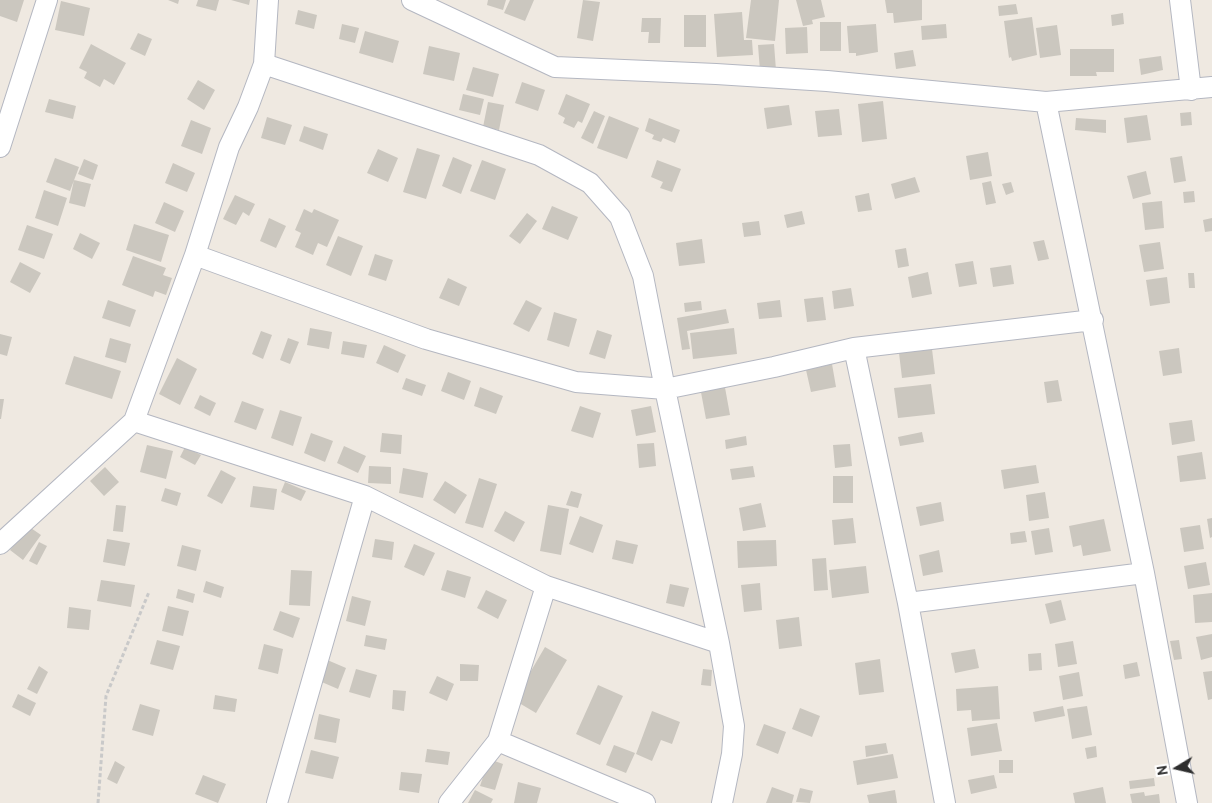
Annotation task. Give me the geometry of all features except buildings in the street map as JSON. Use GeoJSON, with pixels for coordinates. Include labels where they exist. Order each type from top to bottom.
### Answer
{"type":"FeatureCollection","features":[{"type":"Feature","properties":{"kind":"street"},"geometry":{"type":"LineString","coordinates":[[0,148],[47,0]]}},
{"type":"Feature","properties":{"kind":"street"},"geometry":{"type":"LineString","coordinates":[[0,544],[134,421],[195,255],[229,147],[248,107],[264,64],[268,0]]}},
{"type":"Feature","properties":{"kind":"street"},"geometry":{"type":"LineString","coordinates":[[412,0],[555,68],[716,74],[827,81],[1046,102],[1212,87]]}},
{"type":"Feature","properties":{"kind":"street"},"geometry":{"type":"LineString","coordinates":[[1180,0],[1191,90]]}},
{"type":"Feature","properties":{"kind":"street"},"geometry":{"type":"LineString","coordinates":[[264,64],[538,154],[590,183],[620,217],[643,276],[719,643],[734,726],[732,754],[722,803]]}},
{"type":"Feature","properties":{"kind":"street"},"geometry":{"type":"LineString","coordinates":[[1046,102],[1093,320],[1144,573],[1187,803]]}},
{"type":"Feature","properties":{"kind":"street"},"geometry":{"type":"LineString","coordinates":[[195,255],[426,338],[516,366],[576,382],[665,389],[774,367],[854,348],[1093,320]]}},
{"type":"Feature","properties":{"kind":"street"},"geometry":{"type":"LineString","coordinates":[[854,348],[908,603],[945,803]]}},
{"type":"Feature","properties":{"kind":"street"},"geometry":{"type":"LineString","coordinates":[[134,421],[365,496],[546,586],[719,643]]}},
{"type":"Feature","properties":{"kind":"street"},"geometry":{"type":"LineString","coordinates":[[277,803],[365,496]]}},
{"type":"Feature","properties":{"kind":"street"},"geometry":{"type":"LineString","coordinates":[[908,603],[1144,573]]}},
{"type":"Feature","properties":{"kind":"street"},"geometry":{"type":"LineString","coordinates":[[449,803],[498,741],[546,586]]}},
{"type":"Feature","properties":{"kind":"street"},"geometry":{"type":"LineString","coordinates":[[498,741],[645,803]]}},
{"type":"Feature","properties":{"kind":"path"},"geometry":{"type":"LineString","coordinates":[[98,803],[106,696],[150,592]]}}]}
